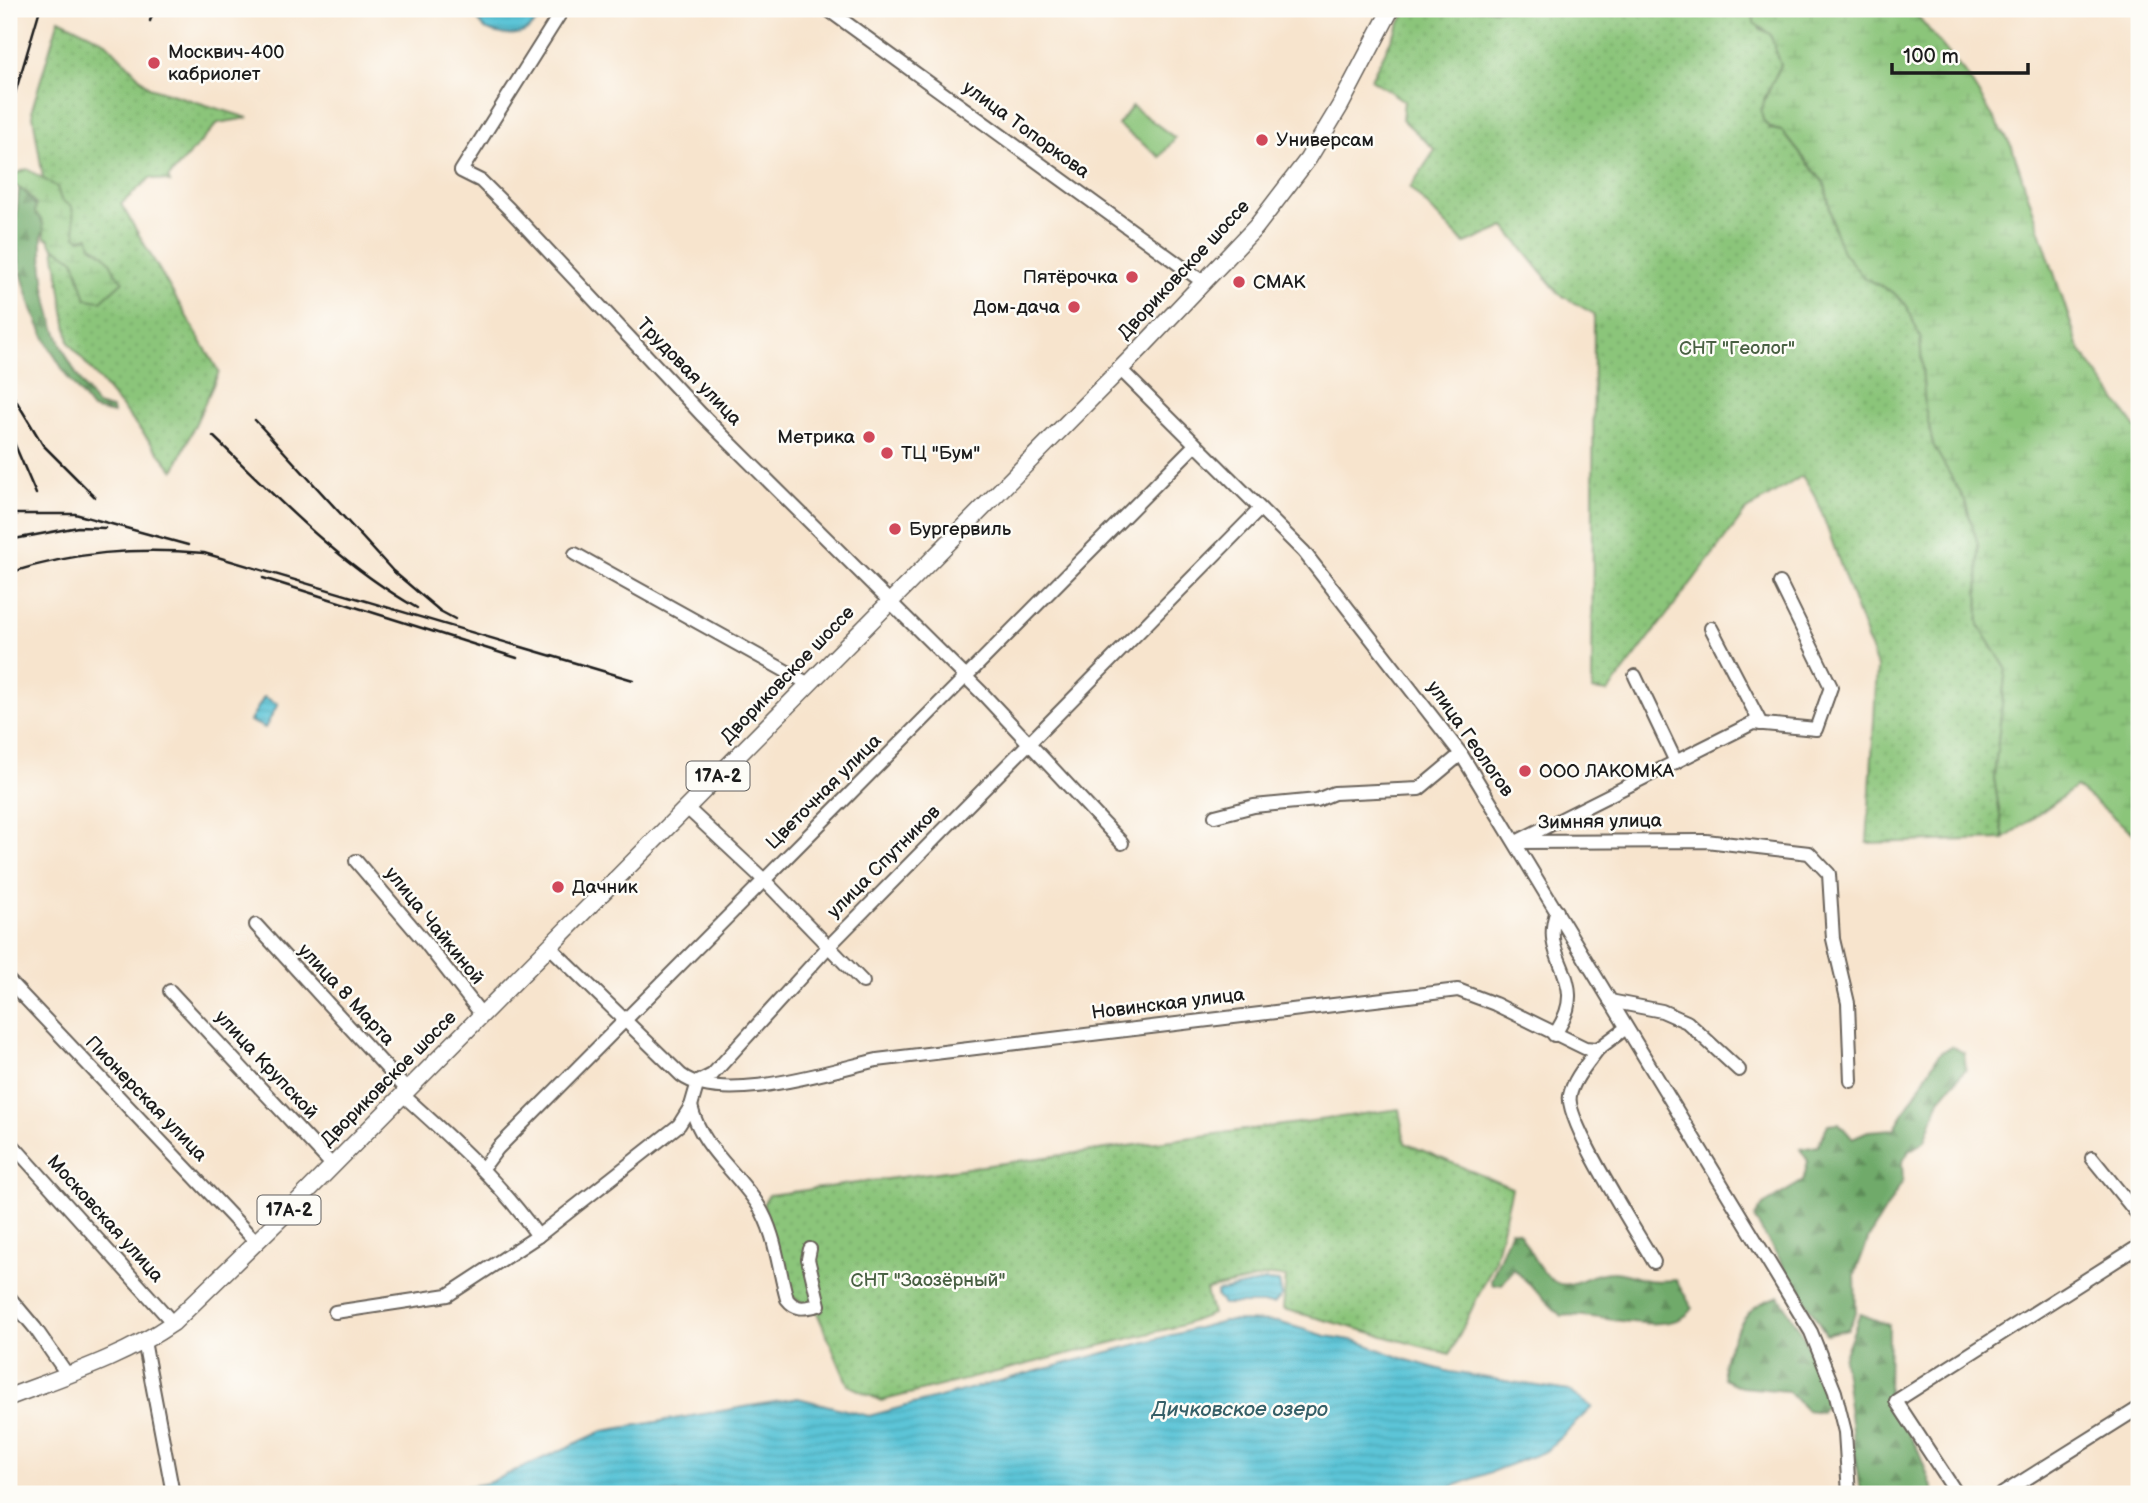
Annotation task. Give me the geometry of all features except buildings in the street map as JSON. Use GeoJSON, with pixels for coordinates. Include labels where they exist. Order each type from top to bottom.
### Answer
{"type":"FeatureCollection","features":[{"type":"Feature","properties":{"kind":"main road","name":"Двориковское шоссе"},"geometry":{"type":"LineString","coordinates":[[9,1397],[144,1341],[173,1322],[333,1166],[1256,227],[1308,159],[1335,115],[1391,9]]}},
{"type":"Feature","properties":{"kind":"street","name":"Трудовая улица"},"geometry":{"type":"LineString","coordinates":[[563,9],[461,171],[481,181],[509,209],[701,414],[967,678],[1122,843]]}},
{"type":"Feature","properties":{"kind":"street","name":"улица Топоркова"},"geometry":{"type":"LineString","coordinates":[[827,9],[1203,282]]}},
{"type":"Feature","properties":{"kind":"street","name":"улица Геологов"},"geometry":{"type":"LineString","coordinates":[[1119,368],[1304,552],[1461,754],[1811,1332],[1835,1392],[1845,1432],[1849,1494]]}},
{"type":"Feature","properties":{"kind":"street","name":"Цветочная улица"},"geometry":{"type":"LineString","coordinates":[[483,1168],[498,1148],[762,879],[967,678],[1195,445]]}},
{"type":"Feature","properties":{"kind":"street","name":"улица Спутников"},"geometry":{"type":"LineString","coordinates":[[698,1082],[712,1075],[829,946],[1260,509]]}},
{"type":"Feature","properties":{"kind":"street"},"geometry":{"type":"LineString","coordinates":[[575,554],[809,684]]}},
{"type":"Feature","properties":{"kind":"street","name":"Зимняя улица"},"geometry":{"type":"LineString","coordinates":[[1516,842],[1753,723],[1816,729],[1831,687],[1780,583]]}},
{"type":"Feature","properties":{"kind":"street"},"geometry":{"type":"LineString","coordinates":[[1711,628],[1761,723]]}},
{"type":"Feature","properties":{"kind":"street"},"geometry":{"type":"LineString","coordinates":[[1635,676],[1676,761]]}},
{"type":"Feature","properties":{"kind":"street"},"geometry":{"type":"LineString","coordinates":[[1215,816],[1254,806],[1317,800],[1334,793],[1419,789],[1461,754]]}},
{"type":"Feature","properties":{"kind":"street"},"geometry":{"type":"LineString","coordinates":[[687,808],[762,879],[863,982]]}},
{"type":"Feature","properties":{"kind":"street","name":"Зимняя улица"},"geometry":{"type":"LineString","coordinates":[[1516,842],[1706,841],[1809,853],[1829,874],[1833,939],[1848,1003],[1851,1080]]}},
{"type":"Feature","properties":{"kind":"street","name":"улица Чайкиной"},"geometry":{"type":"LineString","coordinates":[[356,861],[425,942],[482,1015]]}},
{"type":"Feature","properties":{"kind":"street"},"geometry":{"type":"LineString","coordinates":[[1554,1035],[1570,1005],[1569,987],[1551,933],[1557,911]]}},
{"type":"Feature","properties":{"kind":"street","name":"улица 8 Марта"},"geometry":{"type":"LineString","coordinates":[[256,925],[405,1092],[516,1204],[538,1236]]}},
{"type":"Feature","properties":{"kind":"street"},"geometry":{"type":"LineString","coordinates":[[335,1312],[448,1295],[502,1263],[538,1236],[679,1125],[691,1106],[698,1082],[692,1083],[681,1075],[550,947]]}},
{"type":"Feature","properties":{"kind":"street","name":"Пионерская улица"},"geometry":{"type":"LineString","coordinates":[[9,981],[256,1242]]}},
{"type":"Feature","properties":{"kind":"street","name":"Новинская улица"},"geometry":{"type":"LineString","coordinates":[[698,1082],[711,1087],[740,1087],[792,1079],[877,1060],[1458,990],[1494,1004],[1577,1046],[1598,1049]]}},
{"type":"Feature","properties":{"kind":"street","name":"улица Крупской"},"geometry":{"type":"LineString","coordinates":[[170,991],[333,1166]]}},
{"type":"Feature","properties":{"kind":"street"},"geometry":{"type":"LineString","coordinates":[[1610,1001],[1662,1011],[1687,1022],[1739,1070]]}},
{"type":"Feature","properties":{"kind":"street"},"geometry":{"type":"LineString","coordinates":[[1626,1028],[1598,1049],[1579,1076],[1570,1095],[1570,1106],[1583,1139],[1654,1262]]}},
{"type":"Feature","properties":{"kind":"street"},"geometry":{"type":"LineString","coordinates":[[691,1106],[695,1124],[758,1205],[773,1238],[786,1299],[792,1306],[804,1309],[819,1305],[808,1259],[810,1249]]}},
{"type":"Feature","properties":{"kind":"street","name":"Московская улица"},"geometry":{"type":"LineString","coordinates":[[9,1141],[173,1322]]}},
{"type":"Feature","properties":{"kind":"street"},"geometry":{"type":"LineString","coordinates":[[2092,1158],[2139,1216]]}},
{"type":"Feature","properties":{"kind":"street"},"geometry":{"type":"LineString","coordinates":[[1957,1494],[1896,1401],[2139,1246]]}},
{"type":"Feature","properties":{"kind":"street"},"geometry":{"type":"LineString","coordinates":[[9,1297],[35,1328],[67,1374]]}},
{"type":"Feature","properties":{"kind":"street"},"geometry":{"type":"LineString","coordinates":[[144,1341],[173,1494]]}},
{"type":"Feature","properties":{"kind":"street"},"geometry":{"type":"LineString","coordinates":[[2002,1494],[2138,1410]]}},
{"type":"Feature","properties":{"kind":"green space","name":"СНТ \"Геолог\""},"geometry":{"type":"Polygon","coordinates":[[[1407,9],[1763,9],[1754,15],[1760,29],[1770,33],[1781,65],[1764,99],[1770,129],[1782,131],[1825,184],[1834,229],[1864,278],[1893,292],[1907,306],[1920,337],[1925,407],[1933,444],[1965,501],[1978,544],[1979,625],[2006,668],[1994,778],[2004,839],[1867,843],[1877,667],[1816,497],[1802,476],[1746,511],[1608,692],[1592,690],[1594,314],[1559,294],[1505,227],[1465,244],[1410,188],[1435,150],[1402,119],[1404,101],[1371,79],[1407,9]]]}},
{"type":"Feature","properties":{"kind":"green space"},"geometry":{"type":"Polygon","coordinates":[[[1763,9],[1912,9],[1968,77],[2012,147],[2079,348],[2139,432],[2139,838],[2076,787],[2004,839],[1994,778],[2006,668],[1979,625],[1978,544],[1965,501],[1933,445],[1925,407],[1920,337],[1907,306],[1893,292],[1864,278],[1843,252],[1834,229],[1825,184],[1782,131],[1770,127],[1764,121],[1763,104],[1781,65],[1770,34],[1754,23],[1754,15],[1763,9]]]}},
{"type":"Feature","properties":{"kind":"green space"},"geometry":{"type":"Polygon","coordinates":[[[59,19],[106,42],[149,87],[248,118],[218,123],[168,178],[170,182],[150,178],[121,204],[219,372],[174,471],[69,343],[32,109],[59,19]]]}},
{"type":"Feature","properties":{"kind":"green space"},"geometry":{"type":"Polygon","coordinates":[[[1132,106],[1175,138],[1160,157],[1118,125],[1132,106]]]}},
{"type":"Feature","properties":{"kind":"green space"},"geometry":{"type":"Polygon","coordinates":[[[27,169],[57,187],[61,200],[72,207],[76,236],[80,239],[89,237],[91,246],[109,260],[123,281],[101,301],[86,299],[74,260],[52,246],[49,239],[45,238],[42,220],[35,213],[36,204],[27,193],[11,183],[13,175],[27,169]]]}},
{"type":"Feature","properties":{"kind":"green space"},"geometry":{"type":"Polygon","coordinates":[[[19,188],[33,201],[45,230],[42,234],[44,281],[61,345],[97,405],[112,409],[113,414],[92,409],[68,378],[48,345],[32,309],[21,272],[15,234],[19,188]]]}},
{"type":"Feature","properties":{"kind":"green space"},"geometry":{"type":"Polygon","coordinates":[[[1952,1046],[1964,1053],[1966,1069],[1940,1099],[1925,1141],[1909,1151],[1902,1163],[1903,1181],[1869,1237],[1855,1274],[1856,1313],[1848,1329],[1826,1334],[1754,1218],[1763,1205],[1803,1181],[1808,1161],[1800,1149],[1818,1146],[1828,1124],[1839,1123],[1852,1138],[1868,1131],[1894,1129],[1939,1054],[1952,1046]]]}},
{"type":"Feature","properties":{"kind":"green space","name":"СНТ \"Заозёрный\""},"geometry":{"type":"Polygon","coordinates":[[[1399,1109],[1405,1143],[1512,1188],[1494,1263],[1450,1354],[1283,1309],[1286,1277],[1273,1275],[1206,1290],[1212,1314],[1183,1325],[881,1401],[848,1385],[816,1310],[791,1296],[763,1204],[769,1195],[1399,1109]]]}},
{"type":"Feature","properties":{"kind":"green space"},"geometry":{"type":"Polygon","coordinates":[[[1511,1230],[1519,1232],[1539,1266],[1553,1281],[1569,1284],[1611,1272],[1651,1281],[1676,1280],[1693,1308],[1683,1318],[1668,1322],[1561,1316],[1514,1269],[1502,1284],[1493,1285],[1491,1280],[1511,1230]]]}},
{"type":"Feature","properties":{"kind":"green space"},"geometry":{"type":"Polygon","coordinates":[[[1779,1296],[1804,1337],[1827,1400],[1821,1412],[1806,1410],[1788,1391],[1741,1387],[1724,1379],[1724,1361],[1738,1328],[1758,1305],[1779,1296]]]}},
{"type":"Feature","properties":{"kind":"green space"},"geometry":{"type":"Polygon","coordinates":[[[1860,1314],[1889,1325],[1888,1397],[1917,1448],[1935,1494],[1860,1494],[1843,1359],[1860,1314]]]}},
{"type":"Feature","properties":{"kind":"water"},"geometry":{"type":"Polygon","coordinates":[[[470,9],[544,9],[534,25],[512,35],[485,29],[470,9]]]}},
{"type":"Feature","properties":{"kind":"water"},"geometry":{"type":"Polygon","coordinates":[[[264,697],[278,704],[265,728],[250,721],[264,697]]]}},
{"type":"Feature","properties":{"kind":"water"},"geometry":{"type":"Polygon","coordinates":[[[1266,1281],[1279,1282],[1282,1296],[1274,1304],[1223,1304],[1217,1297],[1217,1292],[1266,1281]]]}},
{"type":"Feature","properties":{"kind":"water","name":"Дичковское озеро"},"geometry":{"type":"Polygon","coordinates":[[[1224,1321],[1278,1322],[1326,1336],[1357,1341],[1407,1360],[1450,1372],[1569,1391],[1592,1407],[1546,1451],[1433,1494],[426,1494],[488,1483],[603,1431],[798,1398],[869,1416],[1224,1321]]]}},
{"type":"Feature","properties":{"kind":"railway"},"geometry":{"type":"LineString","coordinates":[[9,114],[40,9]]}},
{"type":"Feature","properties":{"kind":"railway"},"geometry":{"type":"LineString","coordinates":[[150,21],[154,9]]}},
{"type":"Feature","properties":{"kind":"railway"},"geometry":{"type":"LineString","coordinates":[[9,389],[43,445],[95,497]]}},
{"type":"Feature","properties":{"kind":"railway"},"geometry":{"type":"LineString","coordinates":[[255,420],[393,571],[440,611],[455,619]]}},
{"type":"Feature","properties":{"kind":"railway"},"geometry":{"type":"LineString","coordinates":[[9,431],[36,494]]}},
{"type":"Feature","properties":{"kind":"railway"},"geometry":{"type":"LineString","coordinates":[[213,436],[335,551],[388,591],[417,608]]}},
{"type":"Feature","properties":{"kind":"railway"},"geometry":{"type":"LineString","coordinates":[[9,514],[75,514],[188,545]]}},
{"type":"Feature","properties":{"kind":"railway"},"geometry":{"type":"LineString","coordinates":[[9,540],[78,527],[105,528]]}},
{"type":"Feature","properties":{"kind":"railway"},"geometry":{"type":"LineString","coordinates":[[9,573],[57,560],[105,553],[204,553],[633,680]]}},
{"type":"Feature","properties":{"kind":"railway"},"geometry":{"type":"LineString","coordinates":[[263,578],[517,658]]}},
{"type":"Feature","properties":{"kind":"place","name":"Москвич-400 кабриолет"},"geometry":{"type":"Point","coordinates":[154,63]}},
{"type":"Feature","properties":{"kind":"place","name":"Универсам"},"geometry":{"type":"Point","coordinates":[1262,140]}},
{"type":"Feature","properties":{"kind":"place","name":"Пятёрочка"},"geometry":{"type":"Point","coordinates":[1132,277]}},
{"type":"Feature","properties":{"kind":"place","name":"СМАК"},"geometry":{"type":"Point","coordinates":[1239,282]}},
{"type":"Feature","properties":{"kind":"place","name":"Дом-дача"},"geometry":{"type":"Point","coordinates":[1074,307]}},
{"type":"Feature","properties":{"kind":"place","name":"Метрика"},"geometry":{"type":"Point","coordinates":[869,437]}},
{"type":"Feature","properties":{"kind":"place","name":"ТЦ \"Бум\""},"geometry":{"type":"Point","coordinates":[887,453]}},
{"type":"Feature","properties":{"kind":"place","name":"Бургервиль"},"geometry":{"type":"Point","coordinates":[895,529]}},
{"type":"Feature","properties":{"kind":"place","name":"ООО ЛАКОМКА"},"geometry":{"type":"Point","coordinates":[1525,771]}},
{"type":"Feature","properties":{"kind":"place","name":"Дачник"},"geometry":{"type":"Point","coordinates":[558,887]}}]}
